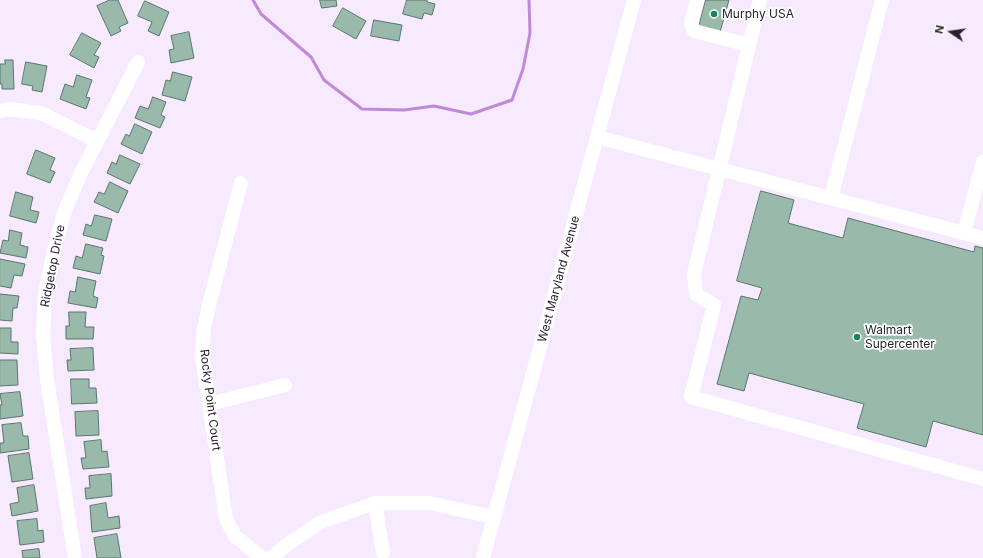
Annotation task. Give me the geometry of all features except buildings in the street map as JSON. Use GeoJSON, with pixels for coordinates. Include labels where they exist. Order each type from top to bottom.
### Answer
{"type":"FeatureCollection","features":[{"type":"Feature","properties":{"kind":"street","name":"West Maryland Avenue"},"geometry":{"type":"LineString","coordinates":[[483,558],[634,0]]}},
{"type":"Feature","properties":{"kind":"street"},"geometry":{"type":"LineString","coordinates":[[697,0],[691,23],[694,31],[749,45]]}},
{"type":"Feature","properties":{"kind":"street"},"geometry":{"type":"LineString","coordinates":[[760,0],[694,274],[696,294],[714,305],[691,397],[983,479]]}},
{"type":"Feature","properties":{"kind":"street"},"geometry":{"type":"LineString","coordinates":[[831,198],[882,0]]}},
{"type":"Feature","properties":{"kind":"street","name":"Ridgetop Drive"},"geometry":{"type":"LineString","coordinates":[[74,558],[47,380],[43,335],[45,301],[54,250],[65,210],[81,173],[138,62]]}},
{"type":"Feature","properties":{"kind":"street"},"geometry":{"type":"LineString","coordinates":[[0,111],[10,109],[41,113],[97,141]]}},
{"type":"Feature","properties":{"kind":"street"},"geometry":{"type":"LineString","coordinates":[[597,137],[983,238]]}},
{"type":"Feature","properties":{"kind":"street"},"geometry":{"type":"LineString","coordinates":[[964,233],[983,162]]}},
{"type":"Feature","properties":{"kind":"street","name":"Rocky Point Court"},"geometry":{"type":"LineString","coordinates":[[241,183],[210,301],[204,328],[202,356],[226,519],[235,536],[262,558]]}},
{"type":"Feature","properties":{"kind":"street"},"geometry":{"type":"LineString","coordinates":[[209,404],[285,385]]}},
{"type":"Feature","properties":{"kind":"street"},"geometry":{"type":"LineString","coordinates":[[272,558],[285,546],[321,522],[375,503],[429,503],[494,517]]}},
{"type":"Feature","properties":{"kind":"street"},"geometry":{"type":"LineString","coordinates":[[375,503],[383,552]]}},
{"type":"Feature","properties":{"kind":"waterway"},"geometry":{"type":"LineString","coordinates":[[253,0],[261,14],[311,57],[324,80],[362,109],[404,110],[434,106],[471,114],[512,100],[523,69],[530,33],[529,0]]}},
{"type":"Feature","properties":{"kind":"place","name":"Murphy USA"},"geometry":{"type":"Point","coordinates":[714,14]}},
{"type":"Feature","properties":{"kind":"place","name":"Walmart Supercenter"},"geometry":{"type":"Point","coordinates":[857,337]}}]}
